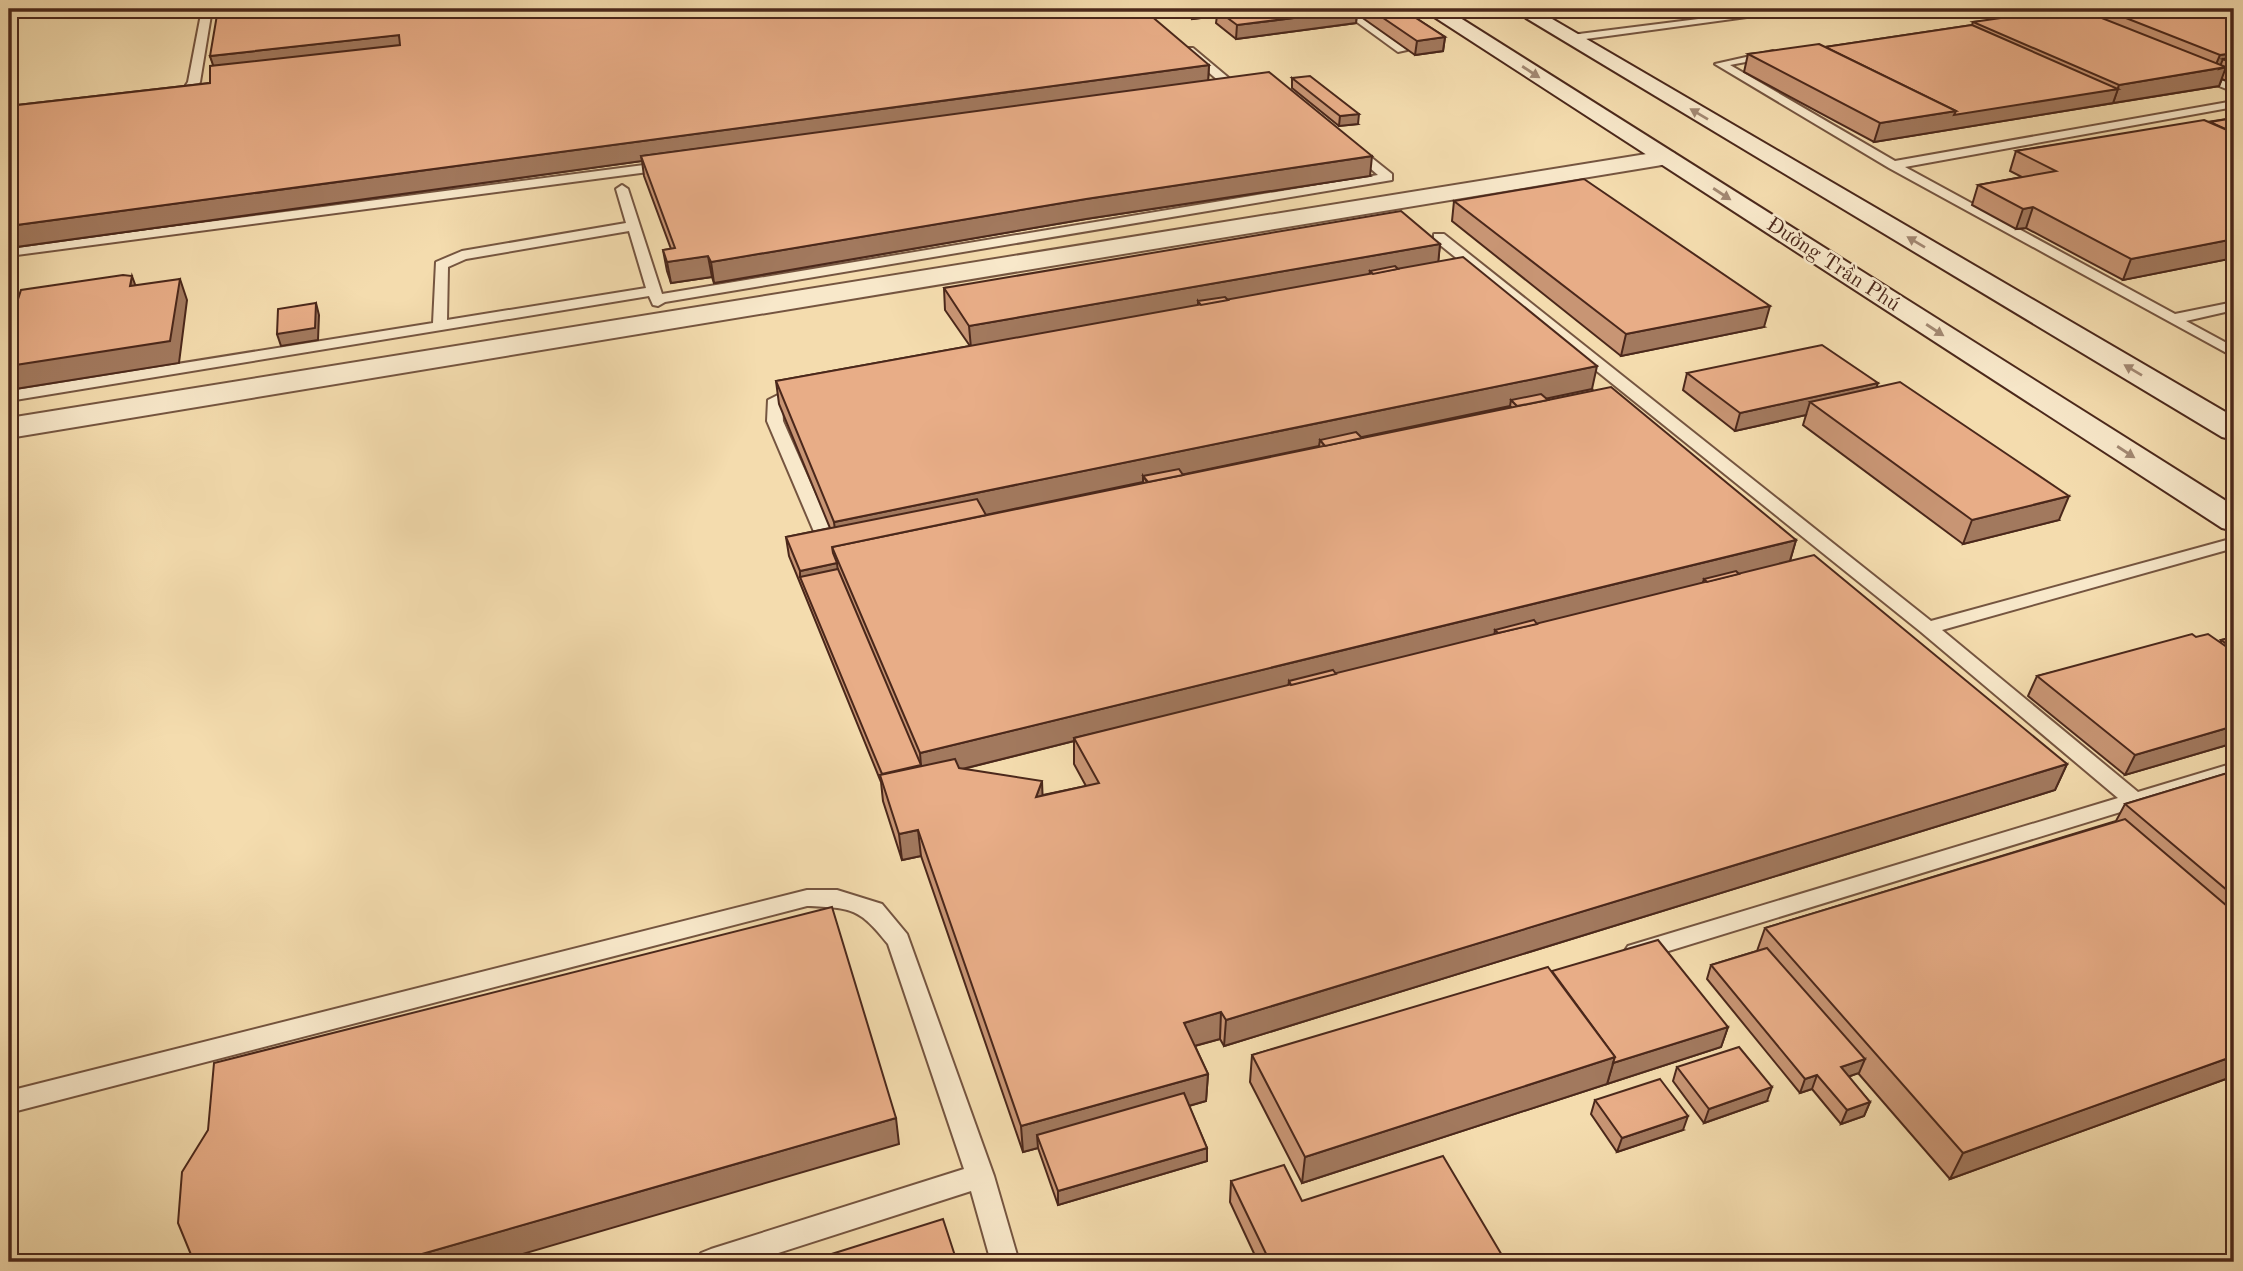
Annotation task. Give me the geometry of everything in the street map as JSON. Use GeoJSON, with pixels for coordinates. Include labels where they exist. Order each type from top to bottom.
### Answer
{"type":"FeatureCollection","features":[{"type":"Feature","properties":{"kind":"main road","name":"Đường Trần Phú"},"geometry":{"type":"LineString","coordinates":[[1432,9],[2234,521]]}},
{"type":"Feature","properties":{"kind":"main road"},"geometry":{"type":"LineString","coordinates":[[1521,9],[2234,430]]}},
{"type":"Feature","properties":{"kind":"main road"},"geometry":{"type":"LineString","coordinates":[[1494,48],[1571,38]]}},
{"type":"Feature","properties":{"kind":"main road"},"geometry":{"type":"LineString","coordinates":[[9,428],[658,304],[1750,144]]}},
{"type":"Feature","properties":{"kind":"lane"},"geometry":{"type":"LineString","coordinates":[[152,99],[179,94],[188,90],[194,82],[207,9]]}},
{"type":"Feature","properties":{"kind":"lane"},"geometry":{"type":"LineString","coordinates":[[1344,9],[1402,50]]}},
{"type":"Feature","properties":{"kind":"lane"},"geometry":{"type":"LineString","coordinates":[[1571,38],[1765,11],[1800,9]]}},
{"type":"Feature","properties":{"kind":"lane"},"geometry":{"type":"LineString","coordinates":[[1184,45],[1226,81],[1226,87],[1204,94]]}},
{"type":"Feature","properties":{"kind":"lane"},"geometry":{"type":"LineString","coordinates":[[1780,53],[1720,64],[1893,165],[2234,353]]}},
{"type":"Feature","properties":{"kind":"lane"},"geometry":{"type":"LineString","coordinates":[[2183,68],[2234,89]]}},
{"type":"Feature","properties":{"kind":"lane"},"geometry":{"type":"LineString","coordinates":[[1893,165],[2234,104]]}},
{"type":"Feature","properties":{"kind":"lane"},"geometry":{"type":"LineString","coordinates":[[9,396],[440,326],[658,304],[1388,177],[1335,133]]}},
{"type":"Feature","properties":{"kind":"lane"},"geometry":{"type":"LineString","coordinates":[[9,252],[676,165]]}},
{"type":"Feature","properties":{"kind":"lane"},"geometry":{"type":"LineString","coordinates":[[622,189],[658,304]]}},
{"type":"Feature","properties":{"kind":"lane"},"geometry":{"type":"LineString","coordinates":[[440,326],[440,271],[446,260],[634,226]]}},
{"type":"Feature","properties":{"kind":"lane"},"geometry":{"type":"LineString","coordinates":[[1439,237],[1928,628],[2133,799]]}},
{"type":"Feature","properties":{"kind":"lane"},"geometry":{"type":"LineString","coordinates":[[1449,271],[1476,267]]}},
{"type":"Feature","properties":{"kind":"lane"},"geometry":{"type":"LineString","coordinates":[[2173,319],[2234,306]]}},
{"type":"Feature","properties":{"kind":"lane"},"geometry":{"type":"LineString","coordinates":[[815,385],[793,390],[774,403],[775,421],[827,541]]}},
{"type":"Feature","properties":{"kind":"lane"},"geometry":{"type":"LineString","coordinates":[[1928,628],[2234,543]]}},
{"type":"Feature","properties":{"kind":"lane"},"geometry":{"type":"LineString","coordinates":[[1616,959],[2234,770]]}},
{"type":"Feature","properties":{"kind":"lane"},"geometry":{"type":"LineString","coordinates":[[9,1102],[807,898],[837,899],[874,910],[899,940],[980,1176],[1005,1262]]}},
{"type":"Feature","properties":{"kind":"lane"},"geometry":{"type":"LineString","coordinates":[[711,1262],[980,1176]]}},
{"type":"Feature","properties":{"kind":"building"},"geometry":{"type":"Polygon","coordinates":[[[218,9],[1143,9],[1209,65],[9,226],[9,106],[210,83],[210,66],[400,45],[399,35],[210,56],[218,9]]]}},
{"type":"Feature","properties":{"kind":"building"},"geometry":{"type":"Polygon","coordinates":[[[1370,9],[1402,9],[1445,37],[1417,41],[1370,9]]]}},
{"type":"Feature","properties":{"kind":"building"},"geometry":{"type":"Polygon","coordinates":[[[2079,9],[2226,67],[2119,85],[1973,22],[2079,9]]]}},
{"type":"Feature","properties":{"kind":"building"},"geometry":{"type":"Polygon","coordinates":[[[2103,9],[2234,9],[2234,53],[2220,55],[2103,9]]]}},
{"type":"Feature","properties":{"kind":"building"},"geometry":{"type":"Polygon","coordinates":[[[1217,10],[1357,10],[1237,25],[1217,10]]]}},
{"type":"Feature","properties":{"kind":"building"},"geometry":{"type":"Polygon","coordinates":[[[1972,25],[2118,89],[1954,115],[1956,111],[1825,47],[1972,25]]]}},
{"type":"Feature","properties":{"kind":"building"},"geometry":{"type":"Polygon","coordinates":[[[1819,44],[1956,111],[1880,123],[1748,54],[1819,44]]]}},
{"type":"Feature","properties":{"kind":"building"},"geometry":{"type":"Polygon","coordinates":[[[2234,57],[2234,63],[2223,59],[2234,57]]]}},
{"type":"Feature","properties":{"kind":"building"},"geometry":{"type":"Polygon","coordinates":[[[1269,72],[1372,156],[1086,199],[711,262],[708,256],[667,262],[663,250],[675,248],[641,156],[1269,72]]]}},
{"type":"Feature","properties":{"kind":"building"},"geometry":{"type":"Polygon","coordinates":[[[1310,76],[1359,114],[1340,116],[1292,78],[1310,76]]]}},
{"type":"Feature","properties":{"kind":"building"},"geometry":{"type":"Polygon","coordinates":[[[2234,118],[2234,133],[2210,122],[2234,118]]]}},
{"type":"Feature","properties":{"kind":"building"},"geometry":{"type":"Polygon","coordinates":[[[2204,120],[2234,133],[2234,239],[2131,259],[2033,207],[2023,209],[1978,185],[2056,171],[2016,151],[2204,120]]]}},
{"type":"Feature","properties":{"kind":"building"},"geometry":{"type":"Polygon","coordinates":[[[1584,179],[1770,306],[1626,334],[1454,201],[1584,179]]]}},
{"type":"Feature","properties":{"kind":"building"},"geometry":{"type":"Polygon","coordinates":[[[1401,211],[1440,244],[969,326],[944,288],[1401,211]]]}},
{"type":"Feature","properties":{"kind":"building"},"geometry":{"type":"Polygon","coordinates":[[[1463,257],[1597,366],[834,522],[776,381],[1463,257]]]}},
{"type":"Feature","properties":{"kind":"building"},"geometry":{"type":"Polygon","coordinates":[[[1395,266],[1398,269],[1373,274],[1370,271],[1395,266]]]}},
{"type":"Feature","properties":{"kind":"building"},"geometry":{"type":"Polygon","coordinates":[[[123,275],[132,276],[130,286],[180,279],[170,341],[9,366],[9,327],[21,290],[123,275]]]}},
{"type":"Feature","properties":{"kind":"building"},"geometry":{"type":"Polygon","coordinates":[[[1225,297],[1228,300],[1201,305],[1198,301],[1225,297]]]}},
{"type":"Feature","properties":{"kind":"building"},"geometry":{"type":"Polygon","coordinates":[[[316,303],[315,328],[277,334],[278,309],[316,303]]]}},
{"type":"Feature","properties":{"kind":"building"},"geometry":{"type":"Polygon","coordinates":[[[1822,345],[1878,383],[1740,413],[1687,373],[1822,345]]]}},
{"type":"Feature","properties":{"kind":"building"},"geometry":{"type":"Polygon","coordinates":[[[1900,382],[2069,496],[1972,520],[1810,402],[1900,382]]]}},
{"type":"Feature","properties":{"kind":"building"},"geometry":{"type":"Polygon","coordinates":[[[1611,387],[1796,540],[920,753],[832,547],[1611,387]]]}},
{"type":"Feature","properties":{"kind":"building"},"geometry":{"type":"Polygon","coordinates":[[[1541,394],[1548,400],[1517,406],[1511,400],[1541,394]]]}},
{"type":"Feature","properties":{"kind":"building"},"geometry":{"type":"Polygon","coordinates":[[[1356,432],[1362,438],[1325,446],[1320,440],[1356,432]]]}},
{"type":"Feature","properties":{"kind":"building"},"geometry":{"type":"Polygon","coordinates":[[[1179,469],[1183,475],[1148,482],[1143,476],[1179,469]]]}},
{"type":"Feature","properties":{"kind":"building"},"geometry":{"type":"Polygon","coordinates":[[[977,499],[986,515],[832,547],[837,563],[800,571],[786,537],[977,499]]]}},
{"type":"Feature","properties":{"kind":"building"},"geometry":{"type":"Polygon","coordinates":[[[1814,555],[2067,764],[1226,1020],[1221,1012],[1184,1023],[1208,1074],[1021,1126],[918,830],[899,834],[880,775],[955,759],[959,768],[1042,781],[1036,797],[1099,783],[1074,738],[1814,555]]]}},
{"type":"Feature","properties":{"kind":"building"},"geometry":{"type":"Polygon","coordinates":[[[838,569],[921,765],[882,774],[800,577],[838,569]]]}},
{"type":"Feature","properties":{"kind":"building"},"geometry":{"type":"Polygon","coordinates":[[[1736,571],[1739,574],[1707,582],[1704,579],[1736,571]]]}},
{"type":"Feature","properties":{"kind":"building"},"geometry":{"type":"Polygon","coordinates":[[[1534,620],[1537,624],[1498,633],[1495,630],[1534,620]]]}},
{"type":"Feature","properties":{"kind":"building"},"geometry":{"type":"Polygon","coordinates":[[[2192,634],[2196,637],[2208,634],[2234,652],[2234,726],[2135,755],[2037,676],[2192,634]]]}},
{"type":"Feature","properties":{"kind":"building"},"geometry":{"type":"Polygon","coordinates":[[[2234,637],[2234,649],[2221,640],[2234,637]]]}},
{"type":"Feature","properties":{"kind":"building"},"geometry":{"type":"Polygon","coordinates":[[[1333,670],[1336,674],[1291,685],[1289,681],[1333,670]]]}},
{"type":"Feature","properties":{"kind":"building"},"geometry":{"type":"Polygon","coordinates":[[[2234,771],[2234,896],[2125,804],[2234,771]]]}},
{"type":"Feature","properties":{"kind":"building"},"geometry":{"type":"Polygon","coordinates":[[[2125,819],[2234,912],[2234,1056],[1963,1153],[1765,928],[2125,819]]]}},
{"type":"Feature","properties":{"kind":"building"},"geometry":{"type":"Polygon","coordinates":[[[832,907],[896,1118],[394,1262],[194,1262],[178,1223],[182,1172],[208,1130],[214,1063],[832,907]]]}},
{"type":"Feature","properties":{"kind":"building"},"geometry":{"type":"Polygon","coordinates":[[[1658,940],[1728,1027],[1613,1063],[1615,1057],[1552,971],[1658,940]]]}},
{"type":"Feature","properties":{"kind":"building"},"geometry":{"type":"Polygon","coordinates":[[[1767,948],[1865,1059],[1841,1067],[1870,1102],[1847,1110],[1817,1075],[1805,1079],[1711,965],[1767,948]]]}},
{"type":"Feature","properties":{"kind":"building"},"geometry":{"type":"Polygon","coordinates":[[[1548,967],[1615,1057],[1305,1157],[1252,1055],[1548,967]]]}},
{"type":"Feature","properties":{"kind":"building"},"geometry":{"type":"Polygon","coordinates":[[[1739,1047],[1772,1087],[1709,1109],[1677,1067],[1739,1047]]]}},
{"type":"Feature","properties":{"kind":"building"},"geometry":{"type":"Polygon","coordinates":[[[1660,1079],[1688,1116],[1622,1138],[1595,1100],[1660,1079]]]}},
{"type":"Feature","properties":{"kind":"building"},"geometry":{"type":"Polygon","coordinates":[[[1184,1093],[1207,1148],[1058,1191],[1037,1135],[1184,1093]]]}},
{"type":"Feature","properties":{"kind":"building"},"geometry":{"type":"Polygon","coordinates":[[[1443,1156],[1506,1262],[1270,1262],[1231,1181],[1284,1165],[1302,1201],[1443,1156]]]}},
{"type":"Feature","properties":{"kind":"building"},"geometry":{"type":"Polygon","coordinates":[[[943,1219],[957,1262],[806,1262],[943,1219]]]}}]}
